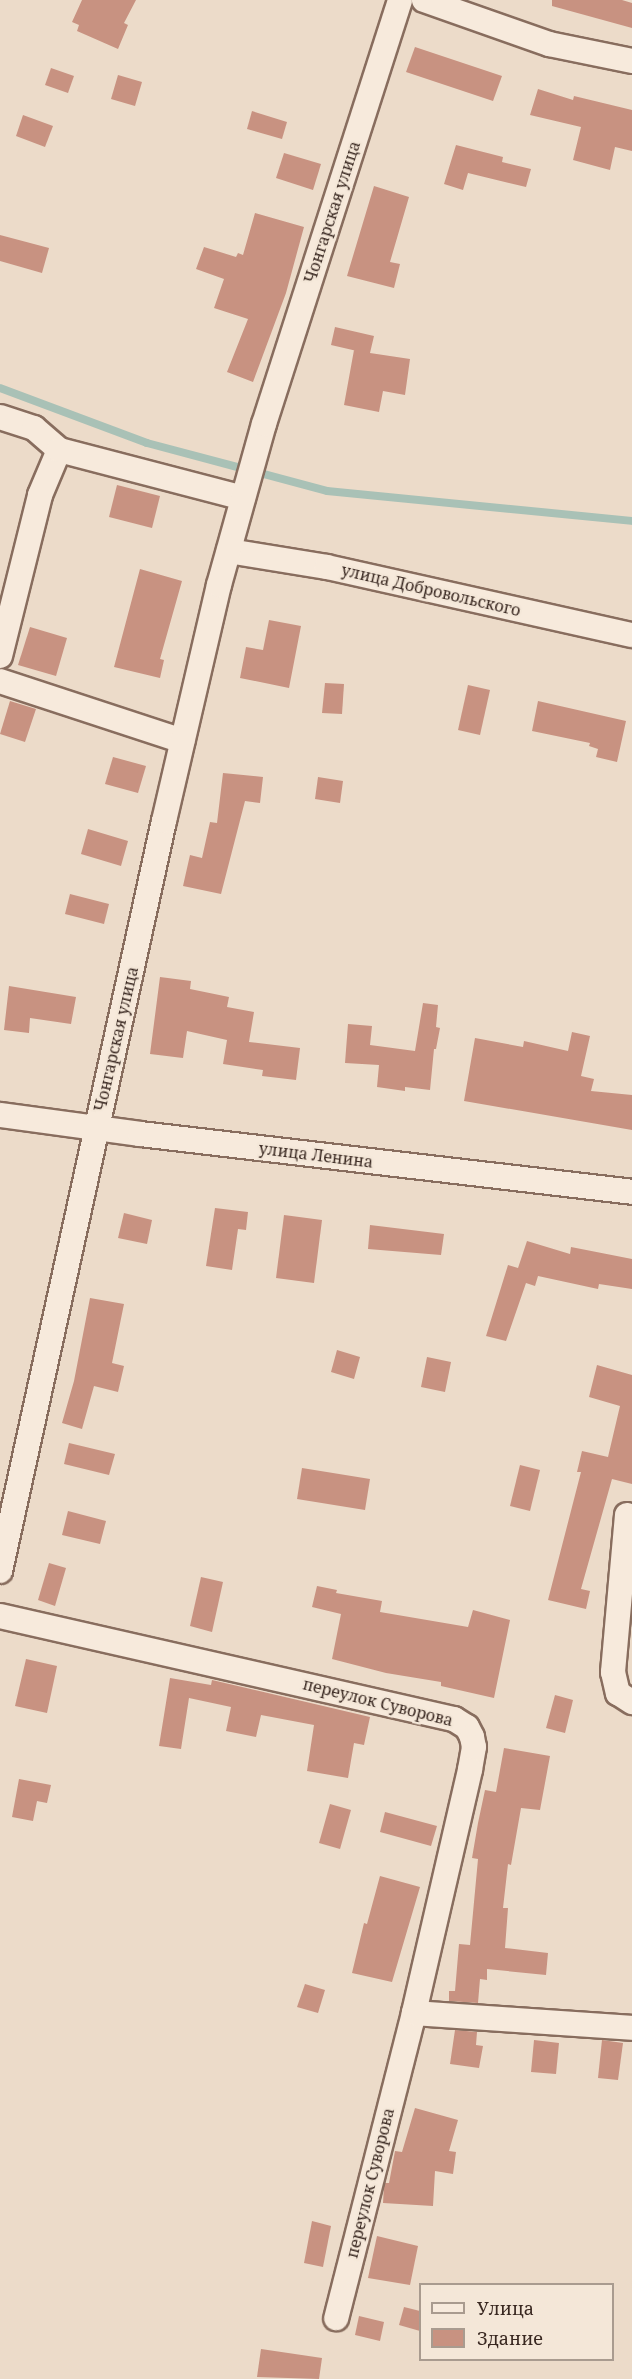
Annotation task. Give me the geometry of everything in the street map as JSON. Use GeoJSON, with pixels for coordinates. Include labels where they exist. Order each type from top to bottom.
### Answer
{"type":"FeatureCollection","features":[{"type":"Feature","properties":{"kind":"street","name":"Чонгарская улица"},"geometry":{"type":"LineString","coordinates":[[0,1571],[182,741],[229,551],[264,423],[400,0]]}},
{"type":"Feature","properties":{"kind":"street"},"geometry":{"type":"LineString","coordinates":[[424,0],[549,44],[632,62]]}},
{"type":"Feature","properties":{"kind":"street"},"geometry":{"type":"LineString","coordinates":[[0,417],[33,428],[59,450],[241,504]]}},
{"type":"Feature","properties":{"kind":"street"},"geometry":{"type":"LineString","coordinates":[[0,656],[40,495],[59,450]]}},
{"type":"Feature","properties":{"kind":"street","name":"улица Добровольского"},"geometry":{"type":"LineString","coordinates":[[229,551],[327,567],[632,635]]}},
{"type":"Feature","properties":{"kind":"street"},"geometry":{"type":"LineString","coordinates":[[0,681],[182,741]]}},
{"type":"Feature","properties":{"kind":"street","name":"улица Ленина"},"geometry":{"type":"LineString","coordinates":[[0,1115],[632,1192]]}},
{"type":"Feature","properties":{"kind":"street"},"geometry":{"type":"LineString","coordinates":[[627,1515],[614,1678],[618,1693],[632,1701]]}},
{"type":"Feature","properties":{"kind":"street","name":"переулок Суворова"},"geometry":{"type":"LineString","coordinates":[[0,1616],[454,1719],[467,1727],[472,1737],[472,1757],[414,2013],[336,2318]]}},
{"type":"Feature","properties":{"kind":"street"},"geometry":{"type":"LineString","coordinates":[[414,2013],[632,2028]]}},
{"type":"Feature","properties":{"kind":"building"},"geometry":{"type":"Polygon","coordinates":[[[82,0],[136,0],[124,23],[128,25],[118,49],[77,31],[79,25],[72,22],[82,0]]]}},
{"type":"Feature","properties":{"kind":"building"},"geometry":{"type":"Polygon","coordinates":[[[552,0],[622,0],[632,3],[632,28],[552,6],[552,0]]]}},
{"type":"Feature","properties":{"kind":"building"},"geometry":{"type":"Polygon","coordinates":[[[415,47],[502,76],[493,101],[406,72],[415,47]]]}},
{"type":"Feature","properties":{"kind":"building"},"geometry":{"type":"Polygon","coordinates":[[[51,68],[74,76],[68,93],[45,85],[51,68]]]}},
{"type":"Feature","properties":{"kind":"building"},"geometry":{"type":"Polygon","coordinates":[[[118,75],[142,82],[135,106],[111,99],[118,75]]]}},
{"type":"Feature","properties":{"kind":"building"},"geometry":{"type":"Polygon","coordinates":[[[538,89],[573,100],[574,96],[632,110],[632,151],[615,147],[610,170],[573,160],[581,127],[530,115],[538,89]]]}},
{"type":"Feature","properties":{"kind":"building"},"geometry":{"type":"Polygon","coordinates":[[[252,111],[287,122],[282,139],[247,129],[252,111]]]}},
{"type":"Feature","properties":{"kind":"building"},"geometry":{"type":"Polygon","coordinates":[[[23,115],[53,126],[45,147],[16,136],[23,115]]]}},
{"type":"Feature","properties":{"kind":"building"},"geometry":{"type":"Polygon","coordinates":[[[456,145],[503,157],[502,162],[531,169],[526,187],[468,173],[463,190],[444,184],[456,145]]]}},
{"type":"Feature","properties":{"kind":"building"},"geometry":{"type":"Polygon","coordinates":[[[284,153],[321,164],[313,190],[276,178],[284,153]]]}},
{"type":"Feature","properties":{"kind":"building"},"geometry":{"type":"Polygon","coordinates":[[[374,186],[409,197],[390,262],[400,264],[394,288],[347,276],[374,186]]]}},
{"type":"Feature","properties":{"kind":"building"},"geometry":{"type":"Polygon","coordinates":[[[255,213],[304,227],[286,293],[253,382],[227,372],[248,319],[214,308],[224,279],[196,269],[204,247],[236,257],[238,253],[243,255],[255,213]]]}},
{"type":"Feature","properties":{"kind":"building"},"geometry":{"type":"Polygon","coordinates":[[[0,235],[49,248],[42,273],[0,261],[0,235]]]}},
{"type":"Feature","properties":{"kind":"building"},"geometry":{"type":"Polygon","coordinates":[[[335,327],[374,336],[370,353],[410,359],[405,395],[383,391],[379,412],[344,405],[354,350],[331,345],[335,327]]]}},
{"type":"Feature","properties":{"kind":"building"},"geometry":{"type":"Polygon","coordinates":[[[117,485],[160,496],[152,528],[109,517],[117,485]]]}},
{"type":"Feature","properties":{"kind":"building"},"geometry":{"type":"Polygon","coordinates":[[[140,569],[182,581],[160,659],[164,660],[160,678],[114,667],[140,569]]]}},
{"type":"Feature","properties":{"kind":"building"},"geometry":{"type":"Polygon","coordinates":[[[269,620],[301,626],[289,688],[240,678],[246,647],[263,650],[269,620]]]}},
{"type":"Feature","properties":{"kind":"building"},"geometry":{"type":"Polygon","coordinates":[[[30,627],[67,638],[56,676],[18,665],[30,627]]]}},
{"type":"Feature","properties":{"kind":"building"},"geometry":{"type":"Polygon","coordinates":[[[325,683],[344,684],[342,714],[322,713],[325,683]]]}},
{"type":"Feature","properties":{"kind":"building"},"geometry":{"type":"Polygon","coordinates":[[[468,685],[490,690],[480,735],[458,730],[468,685]]]}},
{"type":"Feature","properties":{"kind":"building"},"geometry":{"type":"Polygon","coordinates":[[[10,701],[36,709],[25,742],[0,734],[10,701]]]}},
{"type":"Feature","properties":{"kind":"building"},"geometry":{"type":"Polygon","coordinates":[[[538,701],[626,721],[617,762],[596,757],[598,749],[589,746],[590,743],[532,731],[538,701]]]}},
{"type":"Feature","properties":{"kind":"building"},"geometry":{"type":"Polygon","coordinates":[[[113,757],[146,766],[138,793],[105,784],[113,757]]]}},
{"type":"Feature","properties":{"kind":"building"},"geometry":{"type":"Polygon","coordinates":[[[223,773],[263,777],[260,803],[245,801],[221,894],[183,886],[190,855],[202,858],[210,822],[217,823],[223,773]]]}},
{"type":"Feature","properties":{"kind":"building"},"geometry":{"type":"Polygon","coordinates":[[[318,777],[343,781],[340,803],[315,799],[318,777]]]}},
{"type":"Feature","properties":{"kind":"building"},"geometry":{"type":"Polygon","coordinates":[[[88,829],[128,841],[121,866],[81,854],[88,829]]]}},
{"type":"Feature","properties":{"kind":"building"},"geometry":{"type":"Polygon","coordinates":[[[70,894],[109,904],[104,924],[65,914],[70,894]]]}},
{"type":"Feature","properties":{"kind":"building"},"geometry":{"type":"Polygon","coordinates":[[[160,977],[191,981],[190,989],[229,997],[227,1007],[254,1012],[249,1042],[300,1048],[296,1080],[262,1076],[263,1070],[223,1064],[227,1040],[187,1031],[183,1058],[150,1054],[160,977]]]}},
{"type":"Feature","properties":{"kind":"building"},"geometry":{"type":"Polygon","coordinates":[[[9,986],[76,997],[71,1024],[30,1018],[29,1033],[4,1030],[9,986]]]}},
{"type":"Feature","properties":{"kind":"building"},"geometry":{"type":"Polygon","coordinates":[[[423,1003],[438,1005],[436,1027],[440,1028],[436,1049],[434,1049],[430,1090],[405,1087],[405,1091],[377,1087],[379,1065],[345,1063],[348,1024],[372,1026],[370,1045],[415,1051],[423,1003]]]}},
{"type":"Feature","properties":{"kind":"building"},"geometry":{"type":"Polygon","coordinates":[[[572,1032],[590,1036],[581,1076],[594,1079],[591,1091],[632,1095],[632,1130],[464,1101],[475,1038],[523,1047],[524,1041],[568,1051],[572,1032]]]}},
{"type":"Feature","properties":{"kind":"building"},"geometry":{"type":"Polygon","coordinates":[[[215,1208],[248,1212],[246,1230],[238,1229],[232,1270],[206,1266],[215,1208]]]}},
{"type":"Feature","properties":{"kind":"building"},"geometry":{"type":"Polygon","coordinates":[[[124,1213],[152,1220],[147,1244],[118,1238],[124,1213]]]}},
{"type":"Feature","properties":{"kind":"building"},"geometry":{"type":"Polygon","coordinates":[[[284,1215],[322,1220],[314,1283],[276,1278],[284,1215]]]}},
{"type":"Feature","properties":{"kind":"building"},"geometry":{"type":"Polygon","coordinates":[[[370,1225],[444,1234],[441,1255],[368,1249],[370,1225]]]}},
{"type":"Feature","properties":{"kind":"building"},"geometry":{"type":"Polygon","coordinates":[[[527,1241],[570,1254],[571,1247],[632,1259],[632,1289],[599,1284],[598,1289],[538,1276],[535,1286],[526,1283],[506,1341],[486,1336],[508,1265],[518,1268],[527,1241]]]}},
{"type":"Feature","properties":{"kind":"building"},"geometry":{"type":"Polygon","coordinates":[[[90,1298],[124,1304],[112,1363],[124,1366],[118,1392],[94,1386],[82,1429],[62,1423],[74,1381],[90,1298]]]}},
{"type":"Feature","properties":{"kind":"building"},"geometry":{"type":"Polygon","coordinates":[[[337,1350],[360,1357],[354,1379],[331,1372],[337,1350]]]}},
{"type":"Feature","properties":{"kind":"building"},"geometry":{"type":"Polygon","coordinates":[[[427,1357],[451,1362],[445,1392],[421,1387],[427,1357]]]}},
{"type":"Feature","properties":{"kind":"building"},"geometry":{"type":"Polygon","coordinates":[[[597,1365],[632,1375],[632,1484],[612,1479],[581,1589],[590,1591],[586,1609],[548,1600],[581,1472],[577,1472],[582,1451],[608,1457],[620,1406],[589,1397],[597,1365]]]}},
{"type":"Feature","properties":{"kind":"building"},"geometry":{"type":"Polygon","coordinates":[[[69,1443],[115,1454],[109,1475],[64,1464],[69,1443]]]}},
{"type":"Feature","properties":{"kind":"building"},"geometry":{"type":"Polygon","coordinates":[[[520,1465],[540,1470],[530,1511],[510,1506],[520,1465]]]}},
{"type":"Feature","properties":{"kind":"building"},"geometry":{"type":"Polygon","coordinates":[[[302,1468],[370,1479],[365,1510],[297,1499],[302,1468]]]}},
{"type":"Feature","properties":{"kind":"building"},"geometry":{"type":"Polygon","coordinates":[[[68,1511],[106,1521],[100,1544],[62,1535],[68,1511]]]}},
{"type":"Feature","properties":{"kind":"building"},"geometry":{"type":"Polygon","coordinates":[[[49,1563],[66,1568],[55,1606],[38,1600],[49,1563]]]}},
{"type":"Feature","properties":{"kind":"building"},"geometry":{"type":"Polygon","coordinates":[[[201,1577],[223,1582],[212,1632],[190,1626],[201,1577]]]}},
{"type":"Feature","properties":{"kind":"building"},"geometry":{"type":"Polygon","coordinates":[[[317,1586],[337,1590],[336,1593],[382,1601],[380,1612],[468,1627],[473,1610],[510,1620],[494,1698],[441,1686],[441,1682],[386,1673],[332,1659],[341,1614],[312,1607],[317,1586]]]}},
{"type":"Feature","properties":{"kind":"building"},"geometry":{"type":"Polygon","coordinates":[[[26,1659],[57,1666],[47,1713],[15,1706],[26,1659]]]}},
{"type":"Feature","properties":{"kind":"building"},"geometry":{"type":"Polygon","coordinates":[[[170,1678],[211,1685],[212,1680],[370,1717],[364,1745],[354,1743],[348,1778],[307,1771],[314,1725],[261,1715],[256,1737],[226,1731],[231,1707],[189,1698],[181,1749],[159,1746],[170,1678]]]}},
{"type":"Feature","properties":{"kind":"building"},"geometry":{"type":"Polygon","coordinates":[[[555,1695],[573,1700],[565,1733],[546,1728],[555,1695]]]}},
{"type":"Feature","properties":{"kind":"building"},"geometry":{"type":"Polygon","coordinates":[[[504,1748],[550,1756],[540,1810],[521,1808],[511,1865],[508,1864],[503,1908],[508,1908],[505,1948],[548,1953],[546,1975],[487,1969],[487,1980],[480,1979],[478,2003],[449,2001],[449,1991],[455,1991],[459,1944],[470,1945],[478,1859],[472,1858],[485,1790],[496,1792],[504,1748]]]}},
{"type":"Feature","properties":{"kind":"building"},"geometry":{"type":"Polygon","coordinates":[[[19,1779],[51,1785],[47,1803],[37,1801],[33,1821],[12,1817],[19,1779]]]}},
{"type":"Feature","properties":{"kind":"building"},"geometry":{"type":"Polygon","coordinates":[[[330,1804],[351,1810],[340,1849],[319,1843],[330,1804]]]}},
{"type":"Feature","properties":{"kind":"building"},"geometry":{"type":"Polygon","coordinates":[[[385,1812],[437,1826],[431,1846],[380,1832],[385,1812]]]}},
{"type":"Feature","properties":{"kind":"building"},"geometry":{"type":"Polygon","coordinates":[[[380,1876],[420,1887],[392,1982],[352,1973],[364,1923],[367,1924],[380,1876]]]}},
{"type":"Feature","properties":{"kind":"building"},"geometry":{"type":"Polygon","coordinates":[[[305,1984],[325,1990],[318,2013],[297,2007],[305,1984]]]}},
{"type":"Feature","properties":{"kind":"building"},"geometry":{"type":"Polygon","coordinates":[[[455,2030],[477,2032],[476,2045],[483,2046],[479,2068],[450,2064],[455,2030]]]}},
{"type":"Feature","properties":{"kind":"building"},"geometry":{"type":"Polygon","coordinates":[[[534,2040],[559,2043],[556,2074],[531,2072],[534,2040]]]}},
{"type":"Feature","properties":{"kind":"building"},"geometry":{"type":"Polygon","coordinates":[[[602,2040],[623,2043],[618,2080],[598,2078],[602,2040]]]}},
{"type":"Feature","properties":{"kind":"building"},"geometry":{"type":"Polygon","coordinates":[[[415,2108],[458,2120],[449,2151],[456,2152],[453,2174],[435,2171],[433,2206],[383,2203],[384,2186],[385,2183],[389,2183],[395,2151],[402,2152],[415,2108]]]}},
{"type":"Feature","properties":{"kind":"building"},"geometry":{"type":"Polygon","coordinates":[[[312,2221],[331,2226],[323,2267],[304,2263],[312,2221]]]}},
{"type":"Feature","properties":{"kind":"building"},"geometry":{"type":"Polygon","coordinates":[[[377,2236],[418,2246],[410,2285],[368,2278],[377,2236]]]}},
{"type":"Feature","properties":{"kind":"building"},"geometry":{"type":"Polygon","coordinates":[[[404,2307],[419,2311],[419,2331],[399,2325],[404,2307]]]}},
{"type":"Feature","properties":{"kind":"building"},"geometry":{"type":"Polygon","coordinates":[[[359,2316],[384,2322],[380,2341],[355,2335],[359,2316]]]}},
{"type":"Feature","properties":{"kind":"building"},"geometry":{"type":"Polygon","coordinates":[[[261,2349],[322,2358],[319,2379],[257,2377],[261,2349]]]}},
{"type":"Feature","properties":{"kind":"waterway"},"geometry":{"type":"LineString","coordinates":[[0,388],[147,443],[327,491],[632,521]]}}]}
